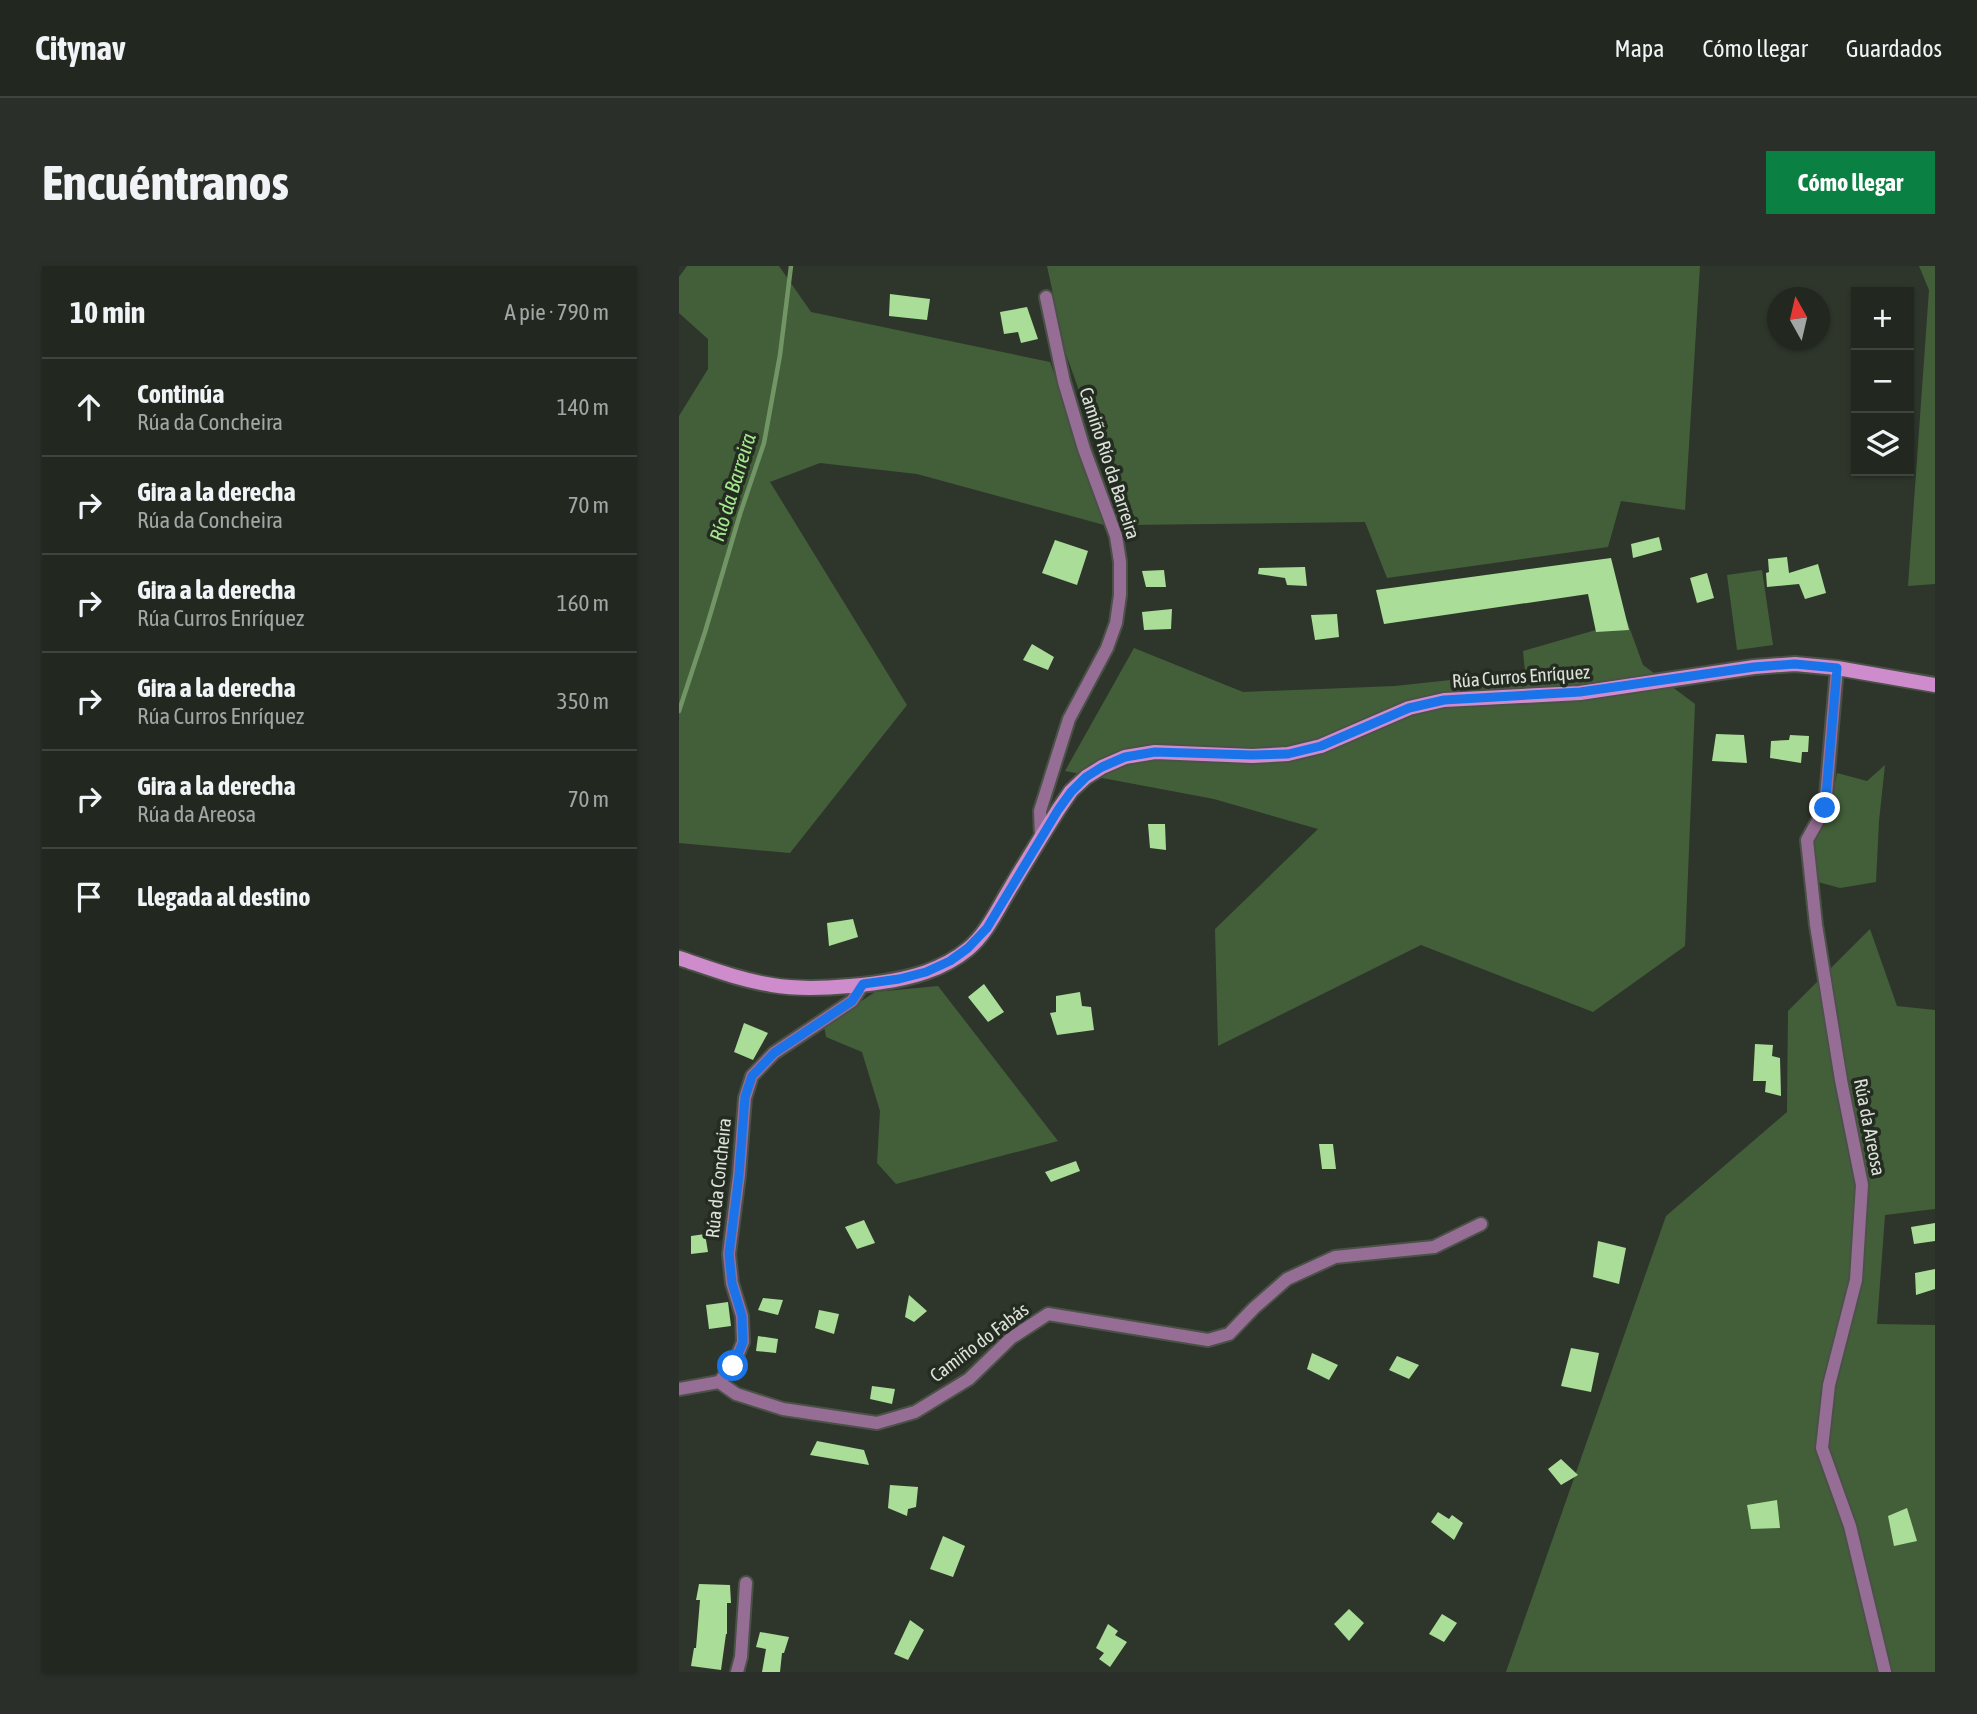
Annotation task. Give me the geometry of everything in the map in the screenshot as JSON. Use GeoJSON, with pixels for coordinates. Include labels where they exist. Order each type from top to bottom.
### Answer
{"type":"FeatureCollection","features":[{"type":"Feature","properties":{"kind":"street","name":"Camiño Río da Barreira"},"geometry":{"type":"LineString","coordinates":[[1041,837],[1040,811],[1069,719],[1107,648],[1116,624],[1120,595],[1117,536],[1084,449],[1068,396],[1046,296]]}},
{"type":"Feature","properties":{"kind":"street","name":"Rúa Curros Enríquez"},"geometry":{"type":"LineString","coordinates":[[679,958],[772,985],[807,988],[863,984],[926,972],[950,961],[968,948],[987,928],[1065,800],[1086,777],[1125,757],[1155,752],[1288,754],[1321,746],[1409,708],[1444,700],[1580,692],[1754,667],[1795,664],[1837,668],[1935,685]]}},
{"type":"Feature","properties":{"kind":"street","name":"Rúa da Areosa"},"geometry":{"type":"LineString","coordinates":[[1837,668],[1825,808],[1807,840],[1839,1067],[1862,1185],[1856,1280],[1829,1385],[1822,1448],[1850,1525],[1885,1672]]}},
{"type":"Feature","properties":{"kind":"street","name":"Rúa da Concheira"},"geometry":{"type":"LineString","coordinates":[[719,1382],[733,1366],[743,1342],[742,1316],[732,1283],[729,1254],[745,1097],[752,1076],[774,1053],[852,1001],[863,984]]}},
{"type":"Feature","properties":{"kind":"street","name":"Camiño do Fabás"},"geometry":{"type":"LineString","coordinates":[[719,1382],[737,1394],[783,1409],[877,1423],[915,1412],[969,1379],[1011,1338],[1048,1314],[1207,1340],[1229,1334],[1287,1279],[1335,1257],[1434,1247],[1481,1224]]}},
{"type":"Feature","properties":{"kind":"street"},"geometry":{"type":"LineString","coordinates":[[679,1389],[719,1382]]}},
{"type":"Feature","properties":{"kind":"street"},"geometry":{"type":"LineString","coordinates":[[737,1672],[741,1657],[746,1583]]}},
{"type":"Feature","properties":{"kind":"green space"},"geometry":{"type":"Polygon","coordinates":[[[687,266],[779,266],[811,312],[1050,362],[1108,526],[917,474],[820,463],[770,482],[907,705],[790,853],[679,843],[679,416],[708,369],[708,339],[679,313],[679,277],[687,266]]]}},
{"type":"Feature","properties":{"kind":"green space"},"geometry":{"type":"Polygon","coordinates":[[[1047,266],[1700,266],[1685,510],[1621,501],[1608,547],[1387,578],[1365,522],[1127,525],[1066,354],[1047,266]]]}},
{"type":"Feature","properties":{"kind":"green space"},"geometry":{"type":"Polygon","coordinates":[[[1919,266],[1935,266],[1935,584],[1908,586],[1929,290],[1919,266]]]}},
{"type":"Feature","properties":{"kind":"green space"},"geometry":{"type":"Polygon","coordinates":[[[1762,570],[1773,645],[1737,650],[1727,575],[1762,570]]]}},
{"type":"Feature","properties":{"kind":"green space"},"geometry":{"type":"Polygon","coordinates":[[[1627,621],[1643,665],[1695,704],[1685,946],[1593,1012],[1421,945],[1218,1046],[1215,929],[1318,829],[1214,799],[1065,771],[1134,648],[1243,692],[1395,686],[1525,672],[1523,651],[1627,621]]]}},
{"type":"Feature","properties":{"kind":"green space"},"geometry":{"type":"Polygon","coordinates":[[[1885,765],[1876,882],[1840,888],[1818,882],[1814,842],[1830,811],[1837,773],[1867,781],[1885,765]]]}},
{"type":"Feature","properties":{"kind":"green space"},"geometry":{"type":"Polygon","coordinates":[[[1870,929],[1897,1006],[1935,1010],[1935,1209],[1885,1215],[1877,1324],[1935,1325],[1935,1672],[1506,1672],[1666,1216],[1787,1112],[1788,1011],[1870,929]]]}},
{"type":"Feature","properties":{"kind":"green space"},"geometry":{"type":"Polygon","coordinates":[[[938,986],[1058,1141],[896,1184],[877,1163],[880,1111],[862,1052],[826,1037],[824,1026],[875,992],[938,986]]]}},
{"type":"Feature","properties":{"kind":"building"},"geometry":{"type":"Polygon","coordinates":[[[890,294],[930,299],[927,320],[889,316],[890,294]]]}},
{"type":"Feature","properties":{"kind":"building"},"geometry":{"type":"Polygon","coordinates":[[[1027,307],[1038,339],[1021,343],[1018,332],[1004,334],[1000,312],[1027,307]]]}},
{"type":"Feature","properties":{"kind":"building"},"geometry":{"type":"Polygon","coordinates":[[[1659,537],[1662,550],[1633,558],[1631,544],[1659,537]]]}},
{"type":"Feature","properties":{"kind":"building"},"geometry":{"type":"Polygon","coordinates":[[[1055,540],[1088,551],[1077,585],[1042,573],[1055,540]]]}},
{"type":"Feature","properties":{"kind":"building"},"geometry":{"type":"Polygon","coordinates":[[[1787,557],[1789,573],[1818,564],[1826,593],[1805,599],[1799,584],[1767,587],[1768,559],[1787,557]]]}},
{"type":"Feature","properties":{"kind":"building"},"geometry":{"type":"Polygon","coordinates":[[[1611,558],[1629,630],[1596,632],[1588,594],[1384,624],[1376,590],[1611,558]]]}},
{"type":"Feature","properties":{"kind":"building"},"geometry":{"type":"Polygon","coordinates":[[[1305,567],[1307,586],[1287,585],[1285,578],[1258,574],[1259,568],[1305,567]]]}},
{"type":"Feature","properties":{"kind":"building"},"geometry":{"type":"Polygon","coordinates":[[[1164,570],[1166,587],[1146,587],[1142,571],[1164,570]]]}},
{"type":"Feature","properties":{"kind":"building"},"geometry":{"type":"Polygon","coordinates":[[[1707,573],[1714,598],[1697,603],[1690,578],[1707,573]]]}},
{"type":"Feature","properties":{"kind":"building"},"geometry":{"type":"Polygon","coordinates":[[[1172,609],[1171,629],[1144,630],[1142,612],[1172,609]]]}},
{"type":"Feature","properties":{"kind":"building"},"geometry":{"type":"Polygon","coordinates":[[[1337,614],[1339,637],[1315,640],[1311,615],[1337,614]]]}},
{"type":"Feature","properties":{"kind":"building"},"geometry":{"type":"Polygon","coordinates":[[[1032,644],[1054,657],[1048,670],[1023,660],[1032,644]]]}},
{"type":"Feature","properties":{"kind":"building"},"geometry":{"type":"Polygon","coordinates":[[[1716,734],[1744,735],[1747,763],[1712,761],[1716,734]]]}},
{"type":"Feature","properties":{"kind":"building"},"geometry":{"type":"Polygon","coordinates":[[[1790,735],[1809,736],[1808,752],[1802,752],[1801,763],[1770,758],[1771,741],[1789,740],[1790,735]]]}},
{"type":"Feature","properties":{"kind":"building"},"geometry":{"type":"Polygon","coordinates":[[[1148,824],[1165,824],[1166,850],[1150,848],[1148,824]]]}},
{"type":"Feature","properties":{"kind":"building"},"geometry":{"type":"Polygon","coordinates":[[[853,919],[858,937],[829,946],[827,923],[853,919]]]}},
{"type":"Feature","properties":{"kind":"building"},"geometry":{"type":"Polygon","coordinates":[[[984,984],[1004,1012],[988,1022],[968,997],[984,984]]]}},
{"type":"Feature","properties":{"kind":"building"},"geometry":{"type":"Polygon","coordinates":[[[1080,992],[1082,1006],[1091,1007],[1094,1030],[1057,1035],[1050,1013],[1056,1012],[1056,996],[1080,992]]]}},
{"type":"Feature","properties":{"kind":"building"},"geometry":{"type":"Polygon","coordinates":[[[744,1023],[768,1033],[753,1060],[734,1052],[744,1023]]]}},
{"type":"Feature","properties":{"kind":"building"},"geometry":{"type":"Polygon","coordinates":[[[1755,1044],[1773,1045],[1772,1056],[1780,1058],[1781,1096],[1765,1092],[1766,1081],[1753,1081],[1755,1044]]]}},
{"type":"Feature","properties":{"kind":"building"},"geometry":{"type":"Polygon","coordinates":[[[1319,1144],[1333,1144],[1336,1169],[1322,1169],[1319,1144]]]}},
{"type":"Feature","properties":{"kind":"building"},"geometry":{"type":"Polygon","coordinates":[[[1076,1161],[1080,1171],[1051,1182],[1045,1172],[1076,1161]]]}},
{"type":"Feature","properties":{"kind":"building"},"geometry":{"type":"Polygon","coordinates":[[[864,1220],[875,1243],[857,1249],[845,1227],[864,1220]]]}},
{"type":"Feature","properties":{"kind":"building"},"geometry":{"type":"Polygon","coordinates":[[[1935,1223],[1935,1241],[1914,1244],[1911,1227],[1935,1223]]]}},
{"type":"Feature","properties":{"kind":"building"},"geometry":{"type":"Polygon","coordinates":[[[705,1234],[708,1252],[691,1254],[691,1236],[705,1234]]]}},
{"type":"Feature","properties":{"kind":"building"},"geometry":{"type":"Polygon","coordinates":[[[1598,1241],[1626,1248],[1619,1284],[1593,1277],[1598,1241]]]}},
{"type":"Feature","properties":{"kind":"building"},"geometry":{"type":"Polygon","coordinates":[[[1935,1269],[1935,1289],[1916,1295],[1915,1273],[1935,1269]]]}},
{"type":"Feature","properties":{"kind":"building"},"geometry":{"type":"Polygon","coordinates":[[[909,1295],[927,1311],[914,1322],[905,1317],[909,1295]]]}},
{"type":"Feature","properties":{"kind":"building"},"geometry":{"type":"Polygon","coordinates":[[[763,1298],[783,1300],[778,1315],[758,1310],[763,1298]]]}},
{"type":"Feature","properties":{"kind":"building"},"geometry":{"type":"Polygon","coordinates":[[[728,1302],[731,1326],[709,1329],[706,1305],[728,1302]]]}},
{"type":"Feature","properties":{"kind":"building"},"geometry":{"type":"Polygon","coordinates":[[[819,1310],[839,1314],[834,1334],[815,1328],[819,1310]]]}},
{"type":"Feature","properties":{"kind":"building"},"geometry":{"type":"Polygon","coordinates":[[[758,1336],[778,1339],[776,1353],[756,1351],[758,1336]]]}},
{"type":"Feature","properties":{"kind":"building"},"geometry":{"type":"Polygon","coordinates":[[[1571,1348],[1599,1353],[1591,1392],[1561,1386],[1571,1348]]]}},
{"type":"Feature","properties":{"kind":"building"},"geometry":{"type":"Polygon","coordinates":[[[1312,1353],[1338,1365],[1329,1380],[1307,1369],[1312,1353]]]}},
{"type":"Feature","properties":{"kind":"building"},"geometry":{"type":"Polygon","coordinates":[[[1397,1356],[1419,1365],[1409,1379],[1389,1370],[1397,1356]]]}},
{"type":"Feature","properties":{"kind":"building"},"geometry":{"type":"Polygon","coordinates":[[[872,1386],[895,1389],[892,1404],[870,1399],[872,1386]]]}},
{"type":"Feature","properties":{"kind":"building"},"geometry":{"type":"Polygon","coordinates":[[[817,1441],[864,1450],[869,1465],[810,1455],[817,1441]]]}},
{"type":"Feature","properties":{"kind":"building"},"geometry":{"type":"Polygon","coordinates":[[[1561,1459],[1578,1475],[1561,1485],[1548,1469],[1561,1459]]]}},
{"type":"Feature","properties":{"kind":"building"},"geometry":{"type":"Polygon","coordinates":[[[890,1485],[918,1487],[916,1507],[908,1509],[907,1516],[888,1508],[890,1485]]]}},
{"type":"Feature","properties":{"kind":"building"},"geometry":{"type":"Polygon","coordinates":[[[1777,1500],[1780,1528],[1751,1529],[1747,1505],[1777,1500]]]}},
{"type":"Feature","properties":{"kind":"building"},"geometry":{"type":"Polygon","coordinates":[[[1907,1508],[1917,1541],[1894,1546],[1888,1516],[1907,1508]]]}},
{"type":"Feature","properties":{"kind":"building"},"geometry":{"type":"Polygon","coordinates":[[[1438,1512],[1449,1519],[1452,1515],[1463,1523],[1454,1540],[1431,1522],[1438,1512]]]}},
{"type":"Feature","properties":{"kind":"building"},"geometry":{"type":"Polygon","coordinates":[[[943,1536],[965,1546],[953,1577],[930,1569],[943,1536]]]}},
{"type":"Feature","properties":{"kind":"building"},"geometry":{"type":"Polygon","coordinates":[[[699,1584],[730,1585],[731,1603],[727,1603],[727,1634],[721,1670],[691,1666],[696,1648],[700,1600],[696,1600],[699,1584]]]}},
{"type":"Feature","properties":{"kind":"building"},"geometry":{"type":"Polygon","coordinates":[[[1349,1609],[1364,1623],[1349,1641],[1334,1624],[1349,1609]]]}},
{"type":"Feature","properties":{"kind":"building"},"geometry":{"type":"Polygon","coordinates":[[[1442,1614],[1457,1623],[1444,1642],[1429,1634],[1442,1614]]]}},
{"type":"Feature","properties":{"kind":"building"},"geometry":{"type":"Polygon","coordinates":[[[910,1620],[924,1630],[908,1660],[894,1654],[910,1620]]]}},
{"type":"Feature","properties":{"kind":"building"},"geometry":{"type":"Polygon","coordinates":[[[1108,1624],[1118,1631],[1115,1635],[1127,1642],[1110,1667],[1099,1659],[1104,1653],[1096,1648],[1108,1624]]]}},
{"type":"Feature","properties":{"kind":"building"},"geometry":{"type":"Polygon","coordinates":[[[760,1632],[789,1637],[782,1653],[780,1672],[762,1672],[766,1649],[756,1647],[760,1632]]]}},
{"type":"Feature","properties":{"kind":"waterway","name":"Río da Barreira"},"geometry":{"type":"LineString","coordinates":[[679,711],[764,443],[780,355],[791,266]]}},
{"type":"Feature","properties":{"kind":"route"},"geometry":{"type":"LineString","coordinates":[[733,1366],[743,1342],[742,1316],[732,1283],[729,1254],[745,1097],[752,1076],[774,1053],[852,1001],[863,984],[926,972],[950,961],[968,948],[987,928],[1071,792],[1086,777],[1102,767],[1125,757],[1155,752],[1288,754],[1321,746],[1409,708],[1444,700],[1580,692],[1754,667],[1795,664],[1837,668],[1825,808]]}}]}
